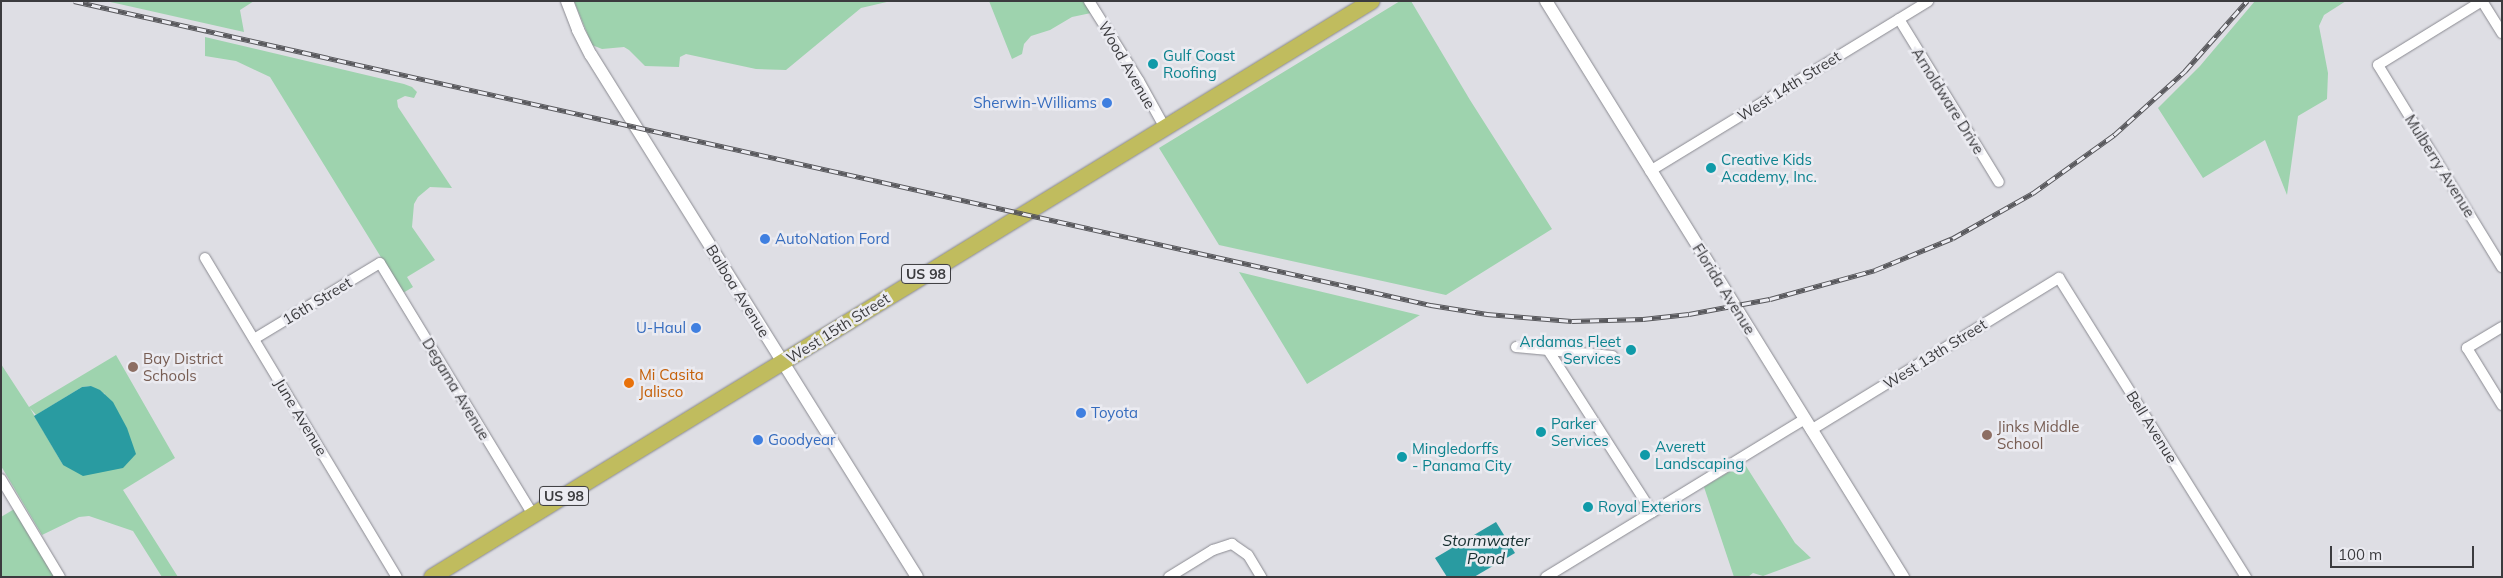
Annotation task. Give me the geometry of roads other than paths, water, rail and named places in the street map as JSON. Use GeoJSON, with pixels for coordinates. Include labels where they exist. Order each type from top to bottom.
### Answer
{"type":"FeatureCollection","features":[{"type":"Feature","properties":{"kind":"highway","name":"West 15th Street"},"geometry":{"type":"LineString","coordinates":[[432,577],[1372,1]]}},
{"type":"Feature","properties":{"kind":"street","name":"Balboa Avenue"},"geometry":{"type":"LineString","coordinates":[[567,1],[578,30],[591,56],[917,577]]}},
{"type":"Feature","properties":{"kind":"street","name":"Wood Avenue"},"geometry":{"type":"LineString","coordinates":[[1089,1],[1139,81],[1165,128]]}},
{"type":"Feature","properties":{"kind":"street","name":"Florida Avenue"},"geometry":{"type":"LineString","coordinates":[[1546,1],[1903,577]]}},
{"type":"Feature","properties":{"kind":"street","name":"West 14th Street"},"geometry":{"type":"LineString","coordinates":[[1650,171],[1928,1]]}},
{"type":"Feature","properties":{"kind":"street"},"geometry":{"type":"LineString","coordinates":[[2482,1],[2502,33]]}},
{"type":"Feature","properties":{"kind":"street","name":"Mulberry Avenue"},"geometry":{"type":"LineString","coordinates":[[2482,1],[2378,66],[2502,267]]}},
{"type":"Feature","properties":{"kind":"street","name":"Arnoldware Drive"},"geometry":{"type":"LineString","coordinates":[[1899,19],[1998,182]]}},
{"type":"Feature","properties":{"kind":"street","name":"June Avenue"},"geometry":{"type":"LineString","coordinates":[[205,258],[397,577]]}},
{"type":"Feature","properties":{"kind":"street","name":"16th Street"},"geometry":{"type":"LineString","coordinates":[[254,339],[380,263]]}},
{"type":"Feature","properties":{"kind":"street","name":"Degama Avenue"},"geometry":{"type":"LineString","coordinates":[[380,263],[533,515]]}},
{"type":"Feature","properties":{"kind":"street","name":"West 13th Street"},"geometry":{"type":"LineString","coordinates":[[1546,577],[1652,512],[2059,278]]}},
{"type":"Feature","properties":{"kind":"street","name":"Bell Avenue"},"geometry":{"type":"LineString","coordinates":[[2059,278],[2246,577]]}},
{"type":"Feature","properties":{"kind":"street"},"geometry":{"type":"LineString","coordinates":[[2502,327],[2467,348],[2502,404]]}},
{"type":"Feature","properties":{"kind":"street"},"geometry":{"type":"LineString","coordinates":[[1516,347],[1612,356]]}},
{"type":"Feature","properties":{"kind":"street"},"geometry":{"type":"LineString","coordinates":[[1548,350],[1652,512]]}},
{"type":"Feature","properties":{"kind":"street"},"geometry":{"type":"LineString","coordinates":[[1,478],[60,577]]}},
{"type":"Feature","properties":{"kind":"street"},"geometry":{"type":"LineString","coordinates":[[1169,577],[1213,550],[1232,544],[1248,555],[1261,577]]}},
{"type":"Feature","properties":{"kind":"water"},"geometry":{"type":"Polygon","coordinates":[[[91,386],[100,390],[113,402],[127,428],[136,454],[123,468],[83,476],[63,465],[34,416],[82,387],[91,386]]]}},
{"type":"Feature","properties":{"kind":"water","name":"Stormwater Pond"},"geometry":{"type":"Polygon","coordinates":[[[1496,522],[1515,553],[1474,577],[1447,577],[1435,558],[1496,522]]]}},
{"type":"Feature","properties":{"kind":"railway"},"geometry":{"type":"LineString","coordinates":[[74,1],[1431,305],[1487,314],[1572,321],[1643,319],[1689,314],[1770,299],[1875,270],[1953,238],[2033,193],[2114,135],[2185,71],[2247,1]]}},
{"type":"Feature","properties":{"kind":"place","name":"Gulf Coast Roofing"},"geometry":{"type":"Point","coordinates":[1153,64]}},
{"type":"Feature","properties":{"kind":"place","name":"Sherwin-Williams"},"geometry":{"type":"Point","coordinates":[1107,103]}},
{"type":"Feature","properties":{"kind":"place","name":"Creative Kids Academy, Inc."},"geometry":{"type":"Point","coordinates":[1711,168]}},
{"type":"Feature","properties":{"kind":"place","name":"AutoNation Ford"},"geometry":{"type":"Point","coordinates":[765,239]}},
{"type":"Feature","properties":{"kind":"place","name":"U-Haul"},"geometry":{"type":"Point","coordinates":[696,328]}},
{"type":"Feature","properties":{"kind":"place","name":"Ardamas Fleet Services"},"geometry":{"type":"Point","coordinates":[1631,350]}},
{"type":"Feature","properties":{"kind":"place","name":"Bay District Schools"},"geometry":{"type":"Point","coordinates":[133,367]}},
{"type":"Feature","properties":{"kind":"place","name":"Mi Casita Jalisco"},"geometry":{"type":"Point","coordinates":[629,383]}},
{"type":"Feature","properties":{"kind":"place","name":"Toyota"},"geometry":{"type":"Point","coordinates":[1081,413]}},
{"type":"Feature","properties":{"kind":"place","name":"Parker Services"},"geometry":{"type":"Point","coordinates":[1541,432]}},
{"type":"Feature","properties":{"kind":"place","name":"Jinks Middle School"},"geometry":{"type":"Point","coordinates":[1987,435]}},
{"type":"Feature","properties":{"kind":"place","name":"Goodyear"},"geometry":{"type":"Point","coordinates":[758,440]}},
{"type":"Feature","properties":{"kind":"place","name":"Averett Landscaping"},"geometry":{"type":"Point","coordinates":[1645,455]}},
{"type":"Feature","properties":{"kind":"place","name":"Mingledorffs - Panama City"},"geometry":{"type":"Point","coordinates":[1402,457]}},
{"type":"Feature","properties":{"kind":"place","name":"Royal Exteriors"},"geometry":{"type":"Point","coordinates":[1588,507]}}]}
